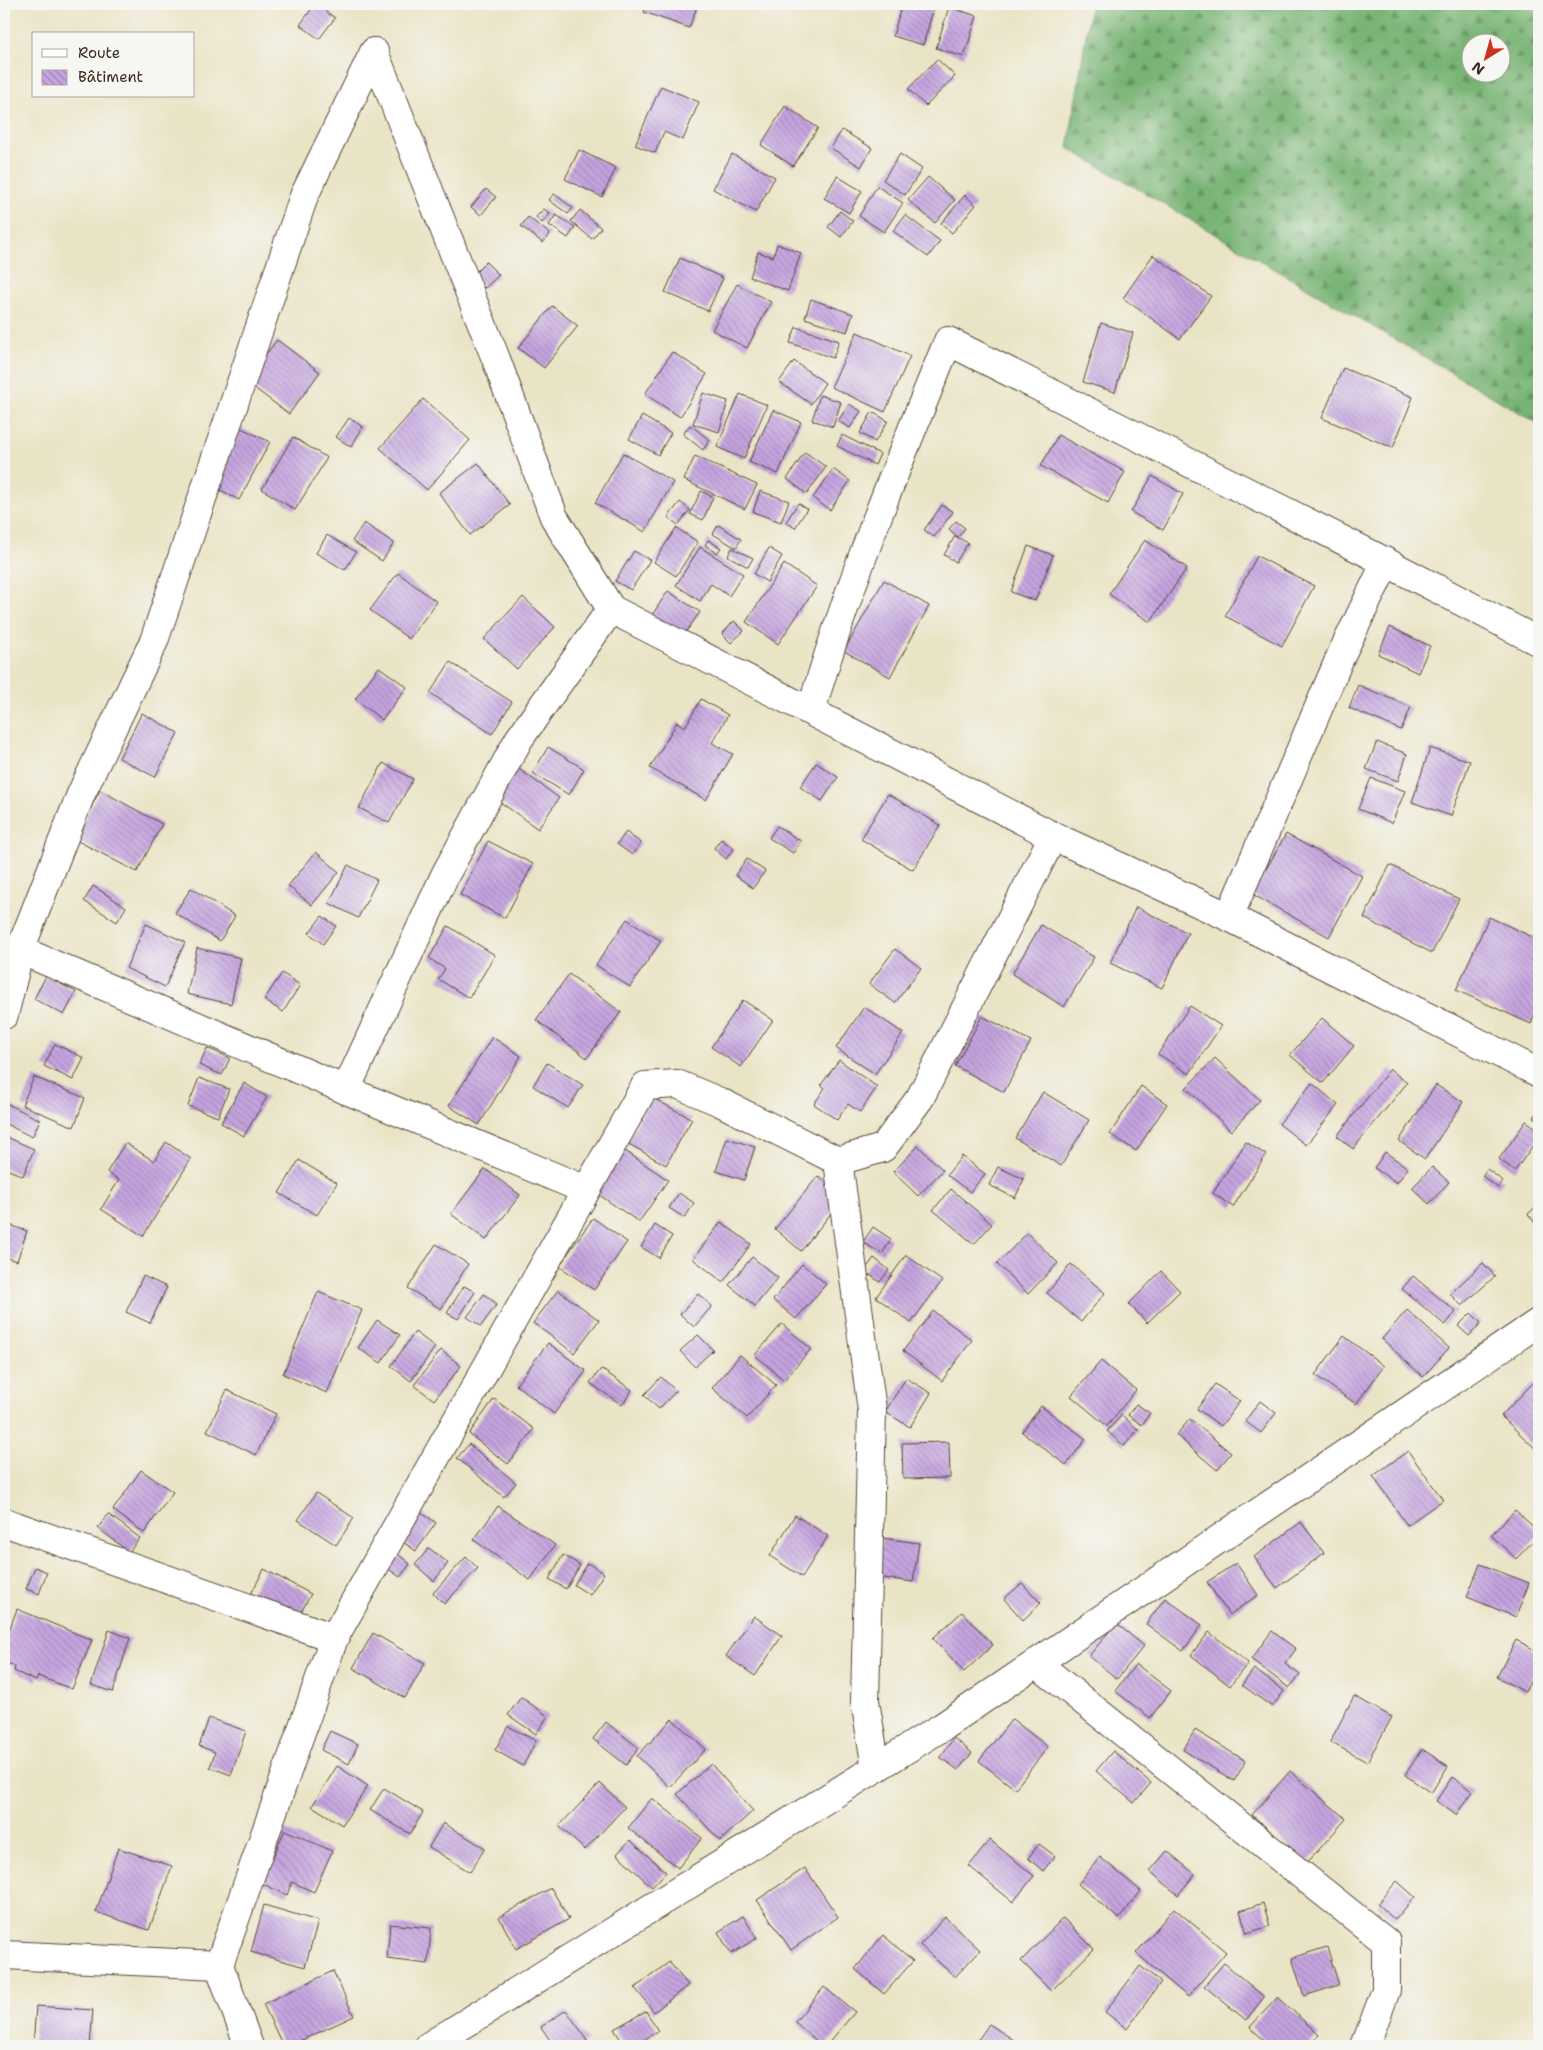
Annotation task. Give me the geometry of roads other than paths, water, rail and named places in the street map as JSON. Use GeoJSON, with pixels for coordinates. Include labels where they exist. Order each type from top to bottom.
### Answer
{"type":"FeatureCollection","features":[{"type":"Feature","properties":{"kind":"street"},"geometry":{"type":"LineString","coordinates":[[4,1015],[20,950],[81,794],[154,641],[304,196],[374,52],[496,359],[554,517],[611,609],[1053,836],[1229,917],[1539,1073]]}},
{"type":"Feature","properties":{"kind":"street"},"geometry":{"type":"LineString","coordinates":[[811,711],[833,636],[893,475],[948,341],[1386,562],[1539,642]]}},
{"type":"Feature","properties":{"kind":"street"},"geometry":{"type":"LineString","coordinates":[[1229,917],[1342,653],[1386,562]]}},
{"type":"Feature","properties":{"kind":"street"},"geometry":{"type":"LineString","coordinates":[[346,1090],[445,875],[519,739],[611,609]]}},
{"type":"Feature","properties":{"kind":"street"},"geometry":{"type":"LineString","coordinates":[[249,2046],[219,1965],[334,1638],[645,1086],[677,1084],[720,1102],[838,1161],[883,1148],[920,1098],[1053,836]]}},
{"type":"Feature","properties":{"kind":"street"},"geometry":{"type":"LineString","coordinates":[[20,950],[346,1090],[586,1190]]}},
{"type":"Feature","properties":{"kind":"street"},"geometry":{"type":"LineString","coordinates":[[838,1161],[872,1410],[865,1701],[876,1768]]}},
{"type":"Feature","properties":{"kind":"street"},"geometry":{"type":"LineString","coordinates":[[429,2046],[942,1727],[1539,1322]]}},
{"type":"Feature","properties":{"kind":"street"},"geometry":{"type":"LineString","coordinates":[[4,1522],[334,1638]]}},
{"type":"Feature","properties":{"kind":"street"},"geometry":{"type":"LineString","coordinates":[[1036,1663],[1386,1942],[1386,1990],[1365,2046]]}},
{"type":"Feature","properties":{"kind":"street"},"geometry":{"type":"LineString","coordinates":[[4,1955],[219,1965]]}}]}
